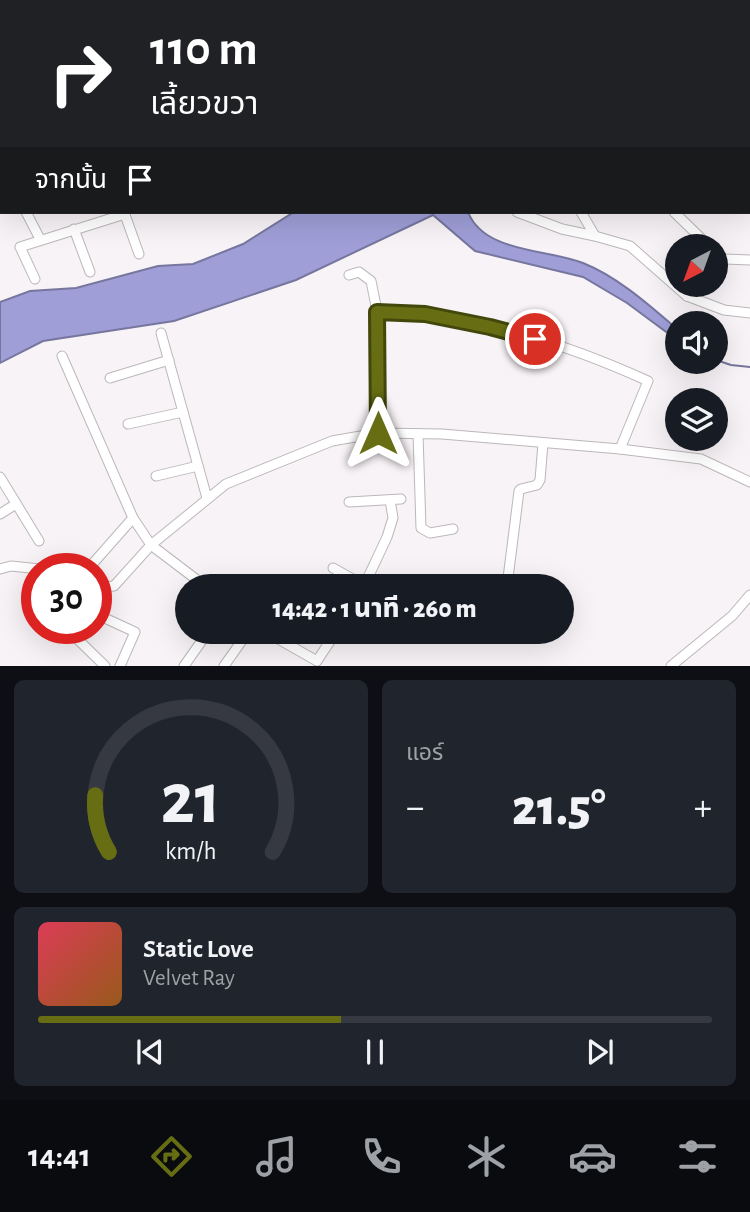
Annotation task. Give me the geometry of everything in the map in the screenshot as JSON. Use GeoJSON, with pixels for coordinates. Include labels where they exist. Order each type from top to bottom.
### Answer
{"type":"FeatureCollection","features":[{"type":"Feature","properties":{"kind":"street"},"geometry":{"type":"LineString","coordinates":[[27,214],[40,239]]}},
{"type":"Feature","properties":{"kind":"street"},"geometry":{"type":"LineString","coordinates":[[36,279],[20,247],[121,214]]}},
{"type":"Feature","properties":{"kind":"street"},"geometry":{"type":"LineString","coordinates":[[124,214],[139,254]]}},
{"type":"Feature","properties":{"kind":"street"},"geometry":{"type":"LineString","coordinates":[[522,214],[562,229],[629,246],[665,277]]}},
{"type":"Feature","properties":{"kind":"street"},"geometry":{"type":"LineString","coordinates":[[582,214],[595,236]]}},
{"type":"Feature","properties":{"kind":"street"},"geometry":{"type":"LineString","coordinates":[[676,214],[697,234]]}},
{"type":"Feature","properties":{"kind":"street"},"geometry":{"type":"LineString","coordinates":[[74,229],[90,272]]}},
{"type":"Feature","properties":{"kind":"street"},"geometry":{"type":"LineString","coordinates":[[728,259],[750,260]]}},
{"type":"Feature","properties":{"kind":"street"},"geometry":{"type":"LineString","coordinates":[[349,275],[359,272],[371,281],[377,312],[378,433]]}},
{"type":"Feature","properties":{"kind":"street"},"geometry":{"type":"LineString","coordinates":[[692,298],[724,310],[750,313]]}},
{"type":"Feature","properties":{"kind":"street"},"geometry":{"type":"LineString","coordinates":[[377,312],[425,314],[490,327],[584,355],[648,381],[620,449]]}},
{"type":"Feature","properties":{"kind":"street"},"geometry":{"type":"LineString","coordinates":[[161,333],[207,498]]}},
{"type":"Feature","properties":{"kind":"street"},"geometry":{"type":"LineString","coordinates":[[62,356],[133,518],[151,545],[189,574]]}},
{"type":"Feature","properties":{"kind":"street"},"geometry":{"type":"LineString","coordinates":[[110,378],[169,360]]}},
{"type":"Feature","properties":{"kind":"street"},"geometry":{"type":"LineString","coordinates":[[128,424],[183,412]]}},
{"type":"Feature","properties":{"kind":"street"},"geometry":{"type":"LineString","coordinates":[[112,586],[151,545],[226,484],[332,441],[378,433],[543,443],[701,458],[750,482]]}},
{"type":"Feature","properties":{"kind":"street"},"geometry":{"type":"LineString","coordinates":[[418,434],[421,528],[430,533],[453,529]]}},
{"type":"Feature","properties":{"kind":"street"},"geometry":{"type":"LineString","coordinates":[[509,574],[519,491],[537,485],[541,480],[543,443]]}},
{"type":"Feature","properties":{"kind":"street"},"geometry":{"type":"LineString","coordinates":[[156,476],[198,466]]}},
{"type":"Feature","properties":{"kind":"street"},"geometry":{"type":"LineString","coordinates":[[0,477],[39,541]]}},
{"type":"Feature","properties":{"kind":"street"},"geometry":{"type":"LineString","coordinates":[[349,502],[401,499]]}},
{"type":"Feature","properties":{"kind":"street"},"geometry":{"type":"LineString","coordinates":[[369,574],[393,518],[390,500]]}},
{"type":"Feature","properties":{"kind":"street"},"geometry":{"type":"LineString","coordinates":[[0,514],[16,504]]}},
{"type":"Feature","properties":{"kind":"street"},"geometry":{"type":"LineString","coordinates":[[102,553],[133,518]]}},
{"type":"Feature","properties":{"kind":"street"},"geometry":{"type":"LineString","coordinates":[[0,569],[21,567]]}},
{"type":"Feature","properties":{"kind":"street"},"geometry":{"type":"LineString","coordinates":[[333,568],[343,574]]}},
{"type":"Feature","properties":{"kind":"street"},"geometry":{"type":"LineString","coordinates":[[671,666],[732,616],[750,595]]}},
{"type":"Feature","properties":{"kind":"street"},"geometry":{"type":"LineString","coordinates":[[112,621],[135,632],[120,666]]}},
{"type":"Feature","properties":{"kind":"street"},"geometry":{"type":"LineString","coordinates":[[82,644],[105,666]]}},
{"type":"Feature","properties":{"kind":"street"},"geometry":{"type":"LineString","coordinates":[[184,666],[200,644]]}},
{"type":"Feature","properties":{"kind":"street"},"geometry":{"type":"LineString","coordinates":[[224,666],[240,644]]}},
{"type":"Feature","properties":{"kind":"street"},"geometry":{"type":"LineString","coordinates":[[287,644],[317,661],[328,644]]}},
{"type":"Feature","properties":{"kind":"water"},"geometry":{"type":"Polygon","coordinates":[[[291,214],[469,214],[476,225],[502,242],[518,248],[569,258],[609,276],[665,319],[665,331],[627,303],[583,277],[475,251],[433,215],[296,280],[174,321],[43,341],[0,363],[0,302],[30,291],[76,288],[158,266],[193,264],[243,244],[291,214]]]}},
{"type":"Feature","properties":{"kind":"waterway"},"geometry":{"type":"LineString","coordinates":[[728,364],[750,367]]}},
{"type":"Feature","properties":{"kind":"route"},"geometry":{"type":"LineString","coordinates":[[378,433],[377,312],[425,314],[535,339]]}}]}
